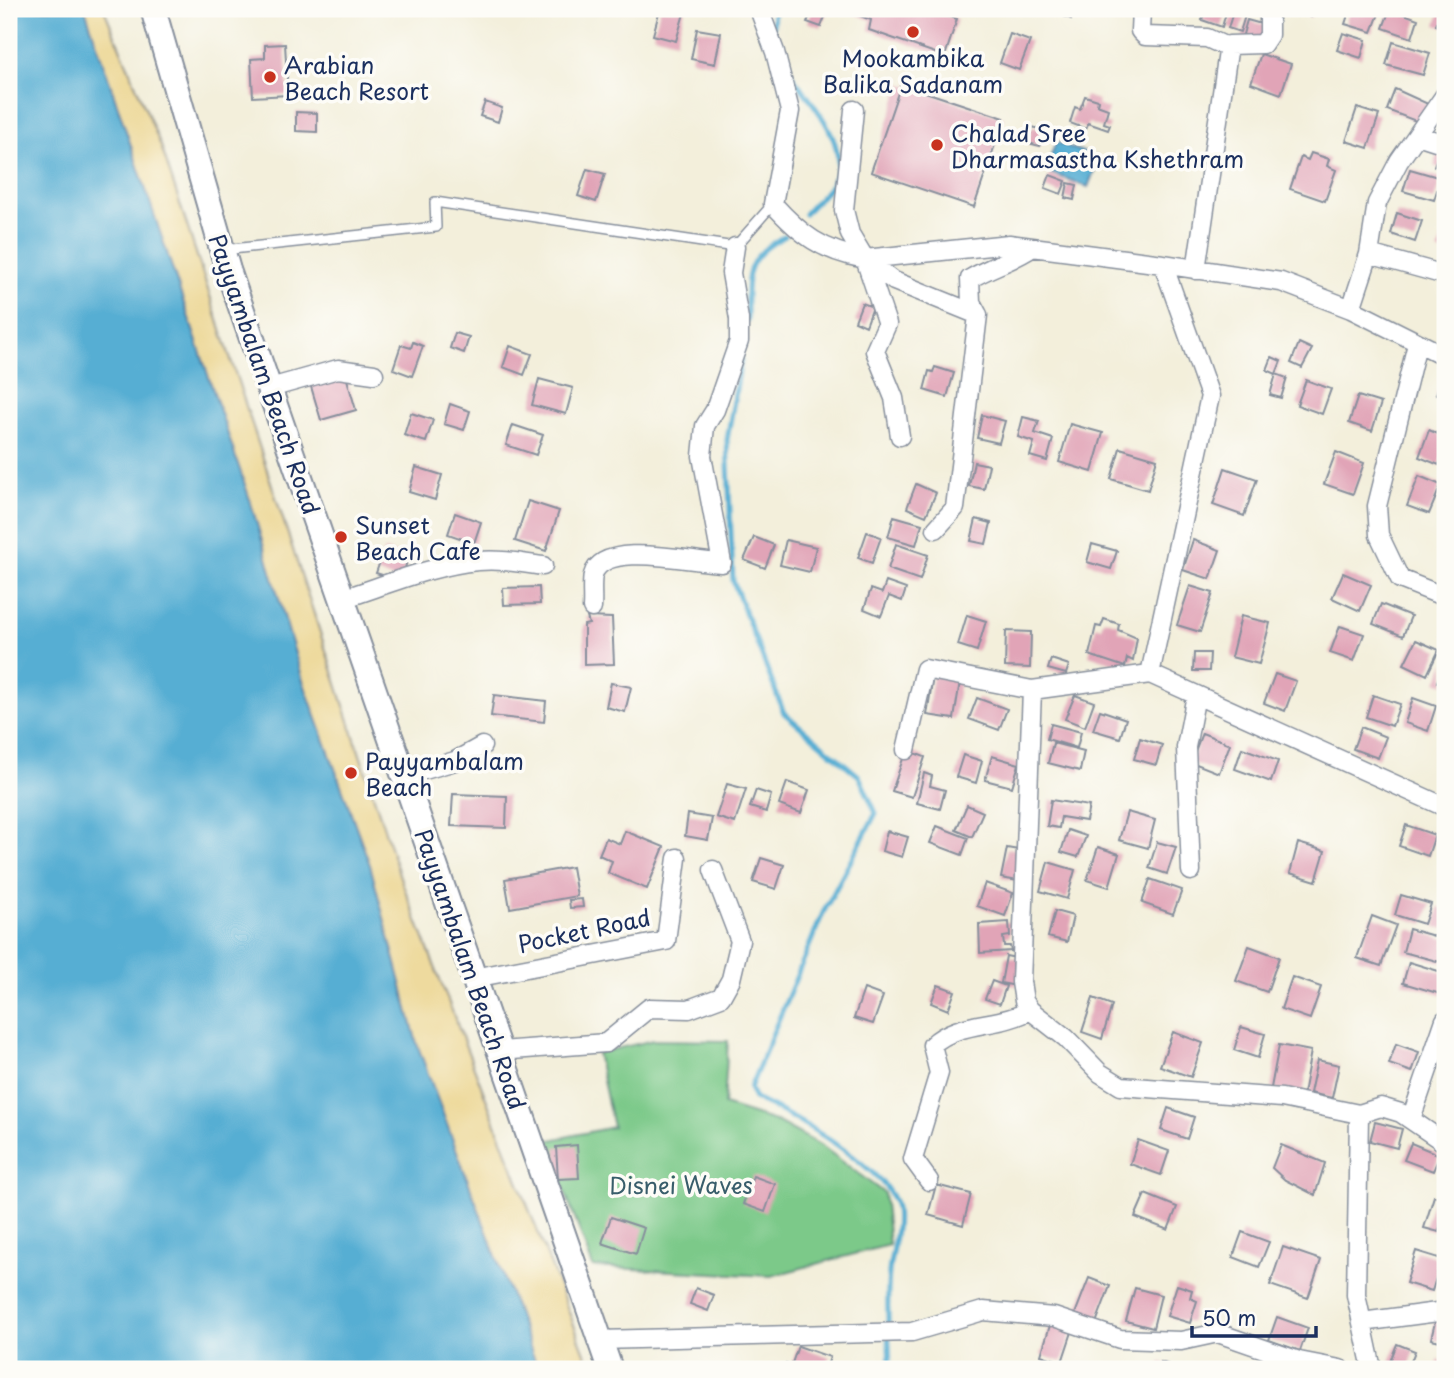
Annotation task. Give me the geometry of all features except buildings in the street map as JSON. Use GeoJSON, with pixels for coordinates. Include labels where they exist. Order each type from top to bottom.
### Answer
{"type":"FeatureCollection","features":[{"type":"Feature","properties":{"kind":"main road","name":"Payyambalam Beach Road"},"geometry":{"type":"LineString","coordinates":[[153,9],[222,250],[610,1369]]}},
{"type":"Feature","properties":{"kind":"street"},"geometry":{"type":"LineString","coordinates":[[759,9],[775,52],[790,111],[773,204],[798,231],[816,243],[842,255],[865,258],[1009,244],[1281,282],[1352,309],[1445,356]]}},
{"type":"Feature","properties":{"kind":"street"},"geometry":{"type":"LineString","coordinates":[[1141,9],[1140,31],[1145,36],[1207,38],[1229,48]]}},
{"type":"Feature","properties":{"kind":"street"},"geometry":{"type":"LineString","coordinates":[[1196,270],[1229,45],[1263,44],[1269,35],[1269,9]]}},
{"type":"Feature","properties":{"kind":"street"},"geometry":{"type":"LineString","coordinates":[[1352,309],[1369,254],[1377,203],[1417,135],[1445,95]]}},
{"type":"Feature","properties":{"kind":"street"},"geometry":{"type":"LineString","coordinates":[[854,110],[844,210],[850,234],[865,258],[887,324],[875,351],[894,398],[900,436]]}},
{"type":"Feature","properties":{"kind":"street"},"geometry":{"type":"LineString","coordinates":[[1417,135],[1445,144]]}},
{"type":"Feature","properties":{"kind":"street"},"geometry":{"type":"LineString","coordinates":[[592,608],[593,574],[601,563],[609,560],[640,555],[722,563],[702,456],[705,426],[715,410],[736,356],[739,319],[731,273],[734,247]]}},
{"type":"Feature","properties":{"kind":"street"},"geometry":{"type":"LineString","coordinates":[[936,529],[955,508],[978,315],[971,302],[970,279],[987,269],[1011,262],[1033,247]]}},
{"type":"Feature","properties":{"kind":"street"},"geometry":{"type":"LineString","coordinates":[[1369,254],[1445,275]]}},
{"type":"Feature","properties":{"kind":"street"},"geometry":{"type":"LineString","coordinates":[[865,258],[894,281],[978,315]]}},
{"type":"Feature","properties":{"kind":"street"},"geometry":{"type":"LineString","coordinates":[[1150,674],[1210,396],[1163,264]]}},
{"type":"Feature","properties":{"kind":"street"},"geometry":{"type":"LineString","coordinates":[[1417,344],[1377,506],[1380,535],[1400,579],[1445,597]]}},
{"type":"Feature","properties":{"kind":"street"},"geometry":{"type":"LineString","coordinates":[[270,388],[338,369],[374,374]]}},
{"type":"Feature","properties":{"kind":"street"},"geometry":{"type":"LineString","coordinates":[[342,599],[452,565],[503,560],[543,566]]}},
{"type":"Feature","properties":{"kind":"street"},"geometry":{"type":"LineString","coordinates":[[906,750],[925,669],[1032,690],[1150,674],[1445,807]]}},
{"type":"Feature","properties":{"kind":"street"},"geometry":{"type":"LineString","coordinates":[[1032,690],[1021,982],[1024,1001],[1030,1010],[1066,1038],[1100,1073],[1121,1086],[1282,1098],[1359,1114],[1381,1107],[1411,1119],[1445,1143]]}},
{"type":"Feature","properties":{"kind":"street"},"geometry":{"type":"LineString","coordinates":[[1191,871],[1186,747],[1196,695]]}},
{"type":"Feature","properties":{"kind":"street"},"geometry":{"type":"LineString","coordinates":[[404,776],[447,764],[482,746]]}},
{"type":"Feature","properties":{"kind":"street","name":"Pocket Road"},"geometry":{"type":"LineString","coordinates":[[474,978],[666,940],[677,858]]}},
{"type":"Feature","properties":{"kind":"street"},"geometry":{"type":"LineString","coordinates":[[499,1051],[606,1043],[649,1008],[689,1009],[721,997],[731,979],[740,941],[713,870]]}},
{"type":"Feature","properties":{"kind":"street"},"geometry":{"type":"LineString","coordinates":[[929,1181],[913,1159],[919,1131],[932,1103],[939,1073],[932,1045],[942,1036],[957,1030],[1015,1018],[1030,1010]]}},
{"type":"Feature","properties":{"kind":"street"},"geometry":{"type":"LineString","coordinates":[[1411,1119],[1445,1020]]}},
{"type":"Feature","properties":{"kind":"street"},"geometry":{"type":"LineString","coordinates":[[1359,1114],[1356,1295],[1372,1369]]}},
{"type":"Feature","properties":{"kind":"street"},"geometry":{"type":"LineString","coordinates":[[600,1340],[887,1332],[932,1328],[983,1311],[1054,1317],[1120,1339],[1181,1341],[1218,1333],[1299,1361],[1340,1369]]}},
{"type":"Feature","properties":{"kind":"street"},"geometry":{"type":"LineString","coordinates":[[1362,1322],[1445,1311]]}},
{"type":"Feature","properties":{"kind":"lane"},"geometry":{"type":"LineString","coordinates":[[222,250],[436,227],[435,202],[734,247],[773,204]]}},
{"type":"Feature","properties":{"kind":"green space","name":"Disnei Waves"},"geometry":{"type":"Polygon","coordinates":[[[654,1040],[728,1041],[724,1105],[778,1122],[822,1146],[884,1193],[889,1245],[771,1276],[593,1267],[546,1141],[613,1127],[597,1053],[654,1040]]]}},
{"type":"Feature","properties":{"kind":"sand","name":"Payyambalam Beach"},"geometry":{"type":"Polygon","coordinates":[[[85,9],[104,9],[161,146],[400,877],[591,1369],[538,1369],[417,1044],[370,865],[303,681],[250,500],[85,9]]]}},
{"type":"Feature","properties":{"kind":"water"},"geometry":{"type":"Polygon","coordinates":[[[9,9],[85,9],[250,500],[303,681],[370,865],[417,1044],[538,1369],[9,1369],[9,9]]]}},
{"type":"Feature","properties":{"kind":"water"},"geometry":{"type":"Polygon","coordinates":[[[1056,142],[1099,158],[1088,187],[1045,171],[1056,142]]]}},
{"type":"Feature","properties":{"kind":"waterway"},"geometry":{"type":"LineString","coordinates":[[773,27],[774,9]]}},
{"type":"Feature","properties":{"kind":"waterway"},"geometry":{"type":"LineString","coordinates":[[786,68],[826,123],[837,155],[837,170],[831,185],[805,214]]}},
{"type":"Feature","properties":{"kind":"waterway"},"geometry":{"type":"LineString","coordinates":[[747,320],[750,269],[761,252],[785,236]]}},
{"type":"Feature","properties":{"kind":"waterway"},"geometry":{"type":"LineString","coordinates":[[741,360],[727,440],[733,581],[784,713],[859,776],[876,813],[823,913],[750,1088],[755,1099],[813,1130],[858,1160],[890,1193],[897,1216],[888,1284],[890,1369]]}},
{"type":"Feature","properties":{"kind":"place","name":"Mookambika Balika Sadanam"},"geometry":{"type":"Point","coordinates":[913,32]}},
{"type":"Feature","properties":{"kind":"place","name":"Arabian Beach Resort"},"geometry":{"type":"Point","coordinates":[270,77]}},
{"type":"Feature","properties":{"kind":"place","name":"Chalad Sree Dharmasastha Kshethram"},"geometry":{"type":"Point","coordinates":[937,145]}},
{"type":"Feature","properties":{"kind":"place","name":"Sunset Beach Cafe"},"geometry":{"type":"Point","coordinates":[341,537]}},
{"type":"Feature","properties":{"kind":"place","name":"Payyambalam Beach"},"geometry":{"type":"Point","coordinates":[351,773]}}]}
